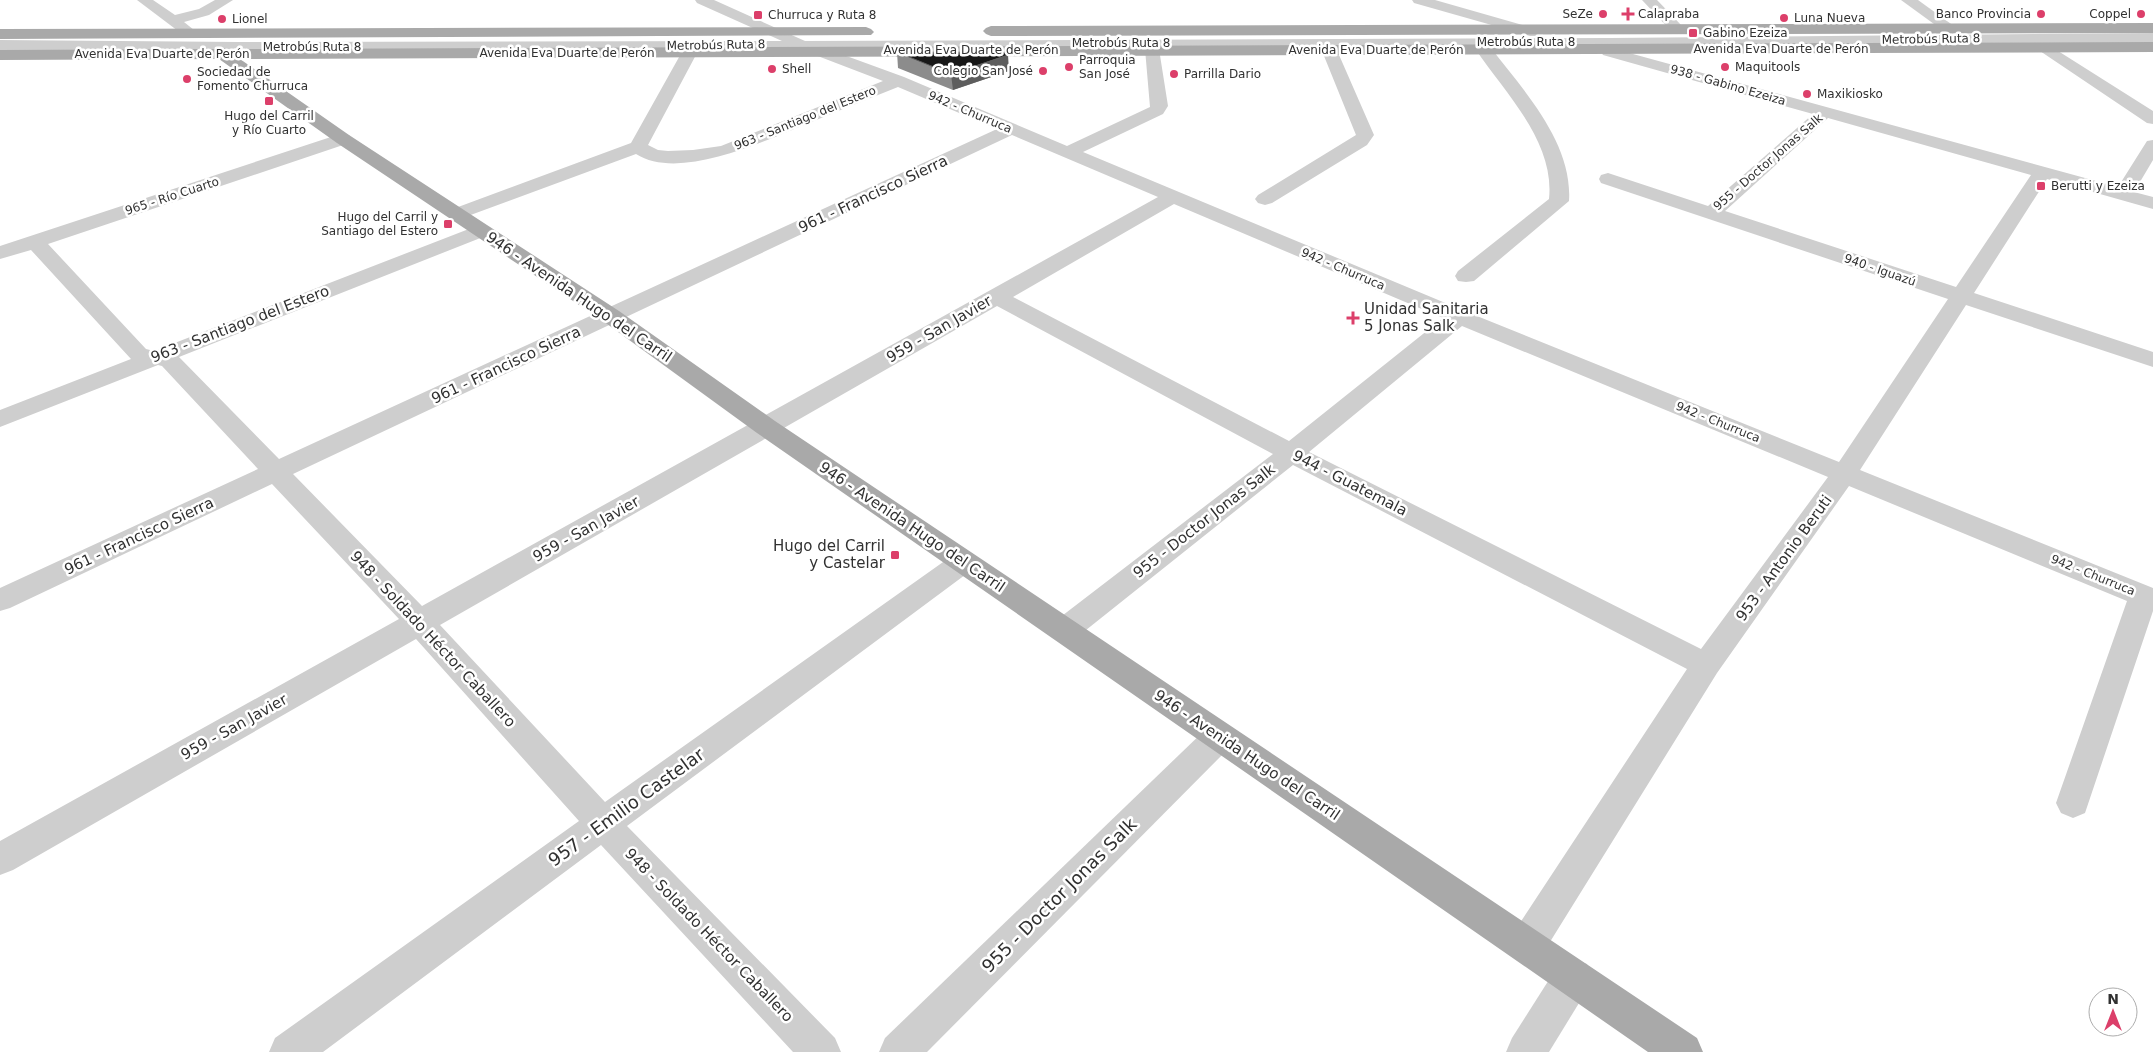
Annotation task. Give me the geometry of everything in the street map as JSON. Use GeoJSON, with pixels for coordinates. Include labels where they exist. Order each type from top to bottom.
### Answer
{"type":"FeatureCollection","features":[{"type":"Feature","properties":{"kind":"main road","name":"Avenida Eva Duarte de Perón"},"geometry":{"type":"LineString","coordinates":[[1522,33],[1677,28],[2153,28]]}},
{"type":"Feature","properties":{"kind":"main road","name":"Avenida Eva Duarte de Perón"},"geometry":{"type":"LineString","coordinates":[[0,54],[206,44],[789,38],[1230,30]]}},
{"type":"Feature","properties":{"kind":"main road","name":"Avenida Eva Duarte de Perón"},"geometry":{"type":"LineString","coordinates":[[0,34],[206,44],[689,53],[821,51],[2153,48]]}},
{"type":"Feature","properties":{"kind":"main road","name":"946 - Avenida Hugo del Carril"},"geometry":{"type":"LineString","coordinates":[[206,44],[343,139],[611,316],[766,427],[1683,1052]]}},
{"type":"Feature","properties":{"kind":"street","name":"946 - Avenida Hugo del Carril"},"geometry":{"type":"LineString","coordinates":[[144,0],[206,44]]}},
{"type":"Feature","properties":{"kind":"street"},"geometry":{"type":"LineString","coordinates":[[173,20],[204,12],[226,0]]}},
{"type":"Feature","properties":{"kind":"street","name":"942 - Churruca"},"geometry":{"type":"LineString","coordinates":[[702,0],[1458,317],[2148,598]]}},
{"type":"Feature","properties":{"kind":"street"},"geometry":{"type":"LineString","coordinates":[[1419,0],[1522,33]]}},
{"type":"Feature","properties":{"kind":"street"},"geometry":{"type":"LineString","coordinates":[[1649,0],[1677,28]]}},
{"type":"Feature","properties":{"kind":"street"},"geometry":{"type":"LineString","coordinates":[[1908,0],[1950,29]]}},
{"type":"Feature","properties":{"kind":"street"},"geometry":{"type":"LineString","coordinates":[[1230,30],[1522,33]]}},
{"type":"Feature","properties":{"kind":"street","name":"Metrobús Ruta 8"},"geometry":{"type":"LineString","coordinates":[[0,45],[1522,33],[1550,36],[2153,33]]}},
{"type":"Feature","properties":{"kind":"street","name":"938 - Gabino Ezeiza"},"geometry":{"type":"LineString","coordinates":[[1550,36],[2153,202]]}},
{"type":"Feature","properties":{"kind":"street","name":"Metrobús Ruta 8"},"geometry":{"type":"LineString","coordinates":[[789,38],[1575,42],[2153,38]]}},
{"type":"Feature","properties":{"kind":"street","name":"Metrobús Ruta 8"},"geometry":{"type":"LineString","coordinates":[[0,40],[206,44]]}},
{"type":"Feature","properties":{"kind":"street"},"geometry":{"type":"LineString","coordinates":[[2046,48],[2153,119]]}},
{"type":"Feature","properties":{"kind":"street"},"geometry":{"type":"LineString","coordinates":[[1068,152],[1157,110],[1159,106],[1152,50]]}},
{"type":"Feature","properties":{"kind":"street"},"geometry":{"type":"LineString","coordinates":[[1265,198],[1361,141],[1365,135],[1330,50]]}},
{"type":"Feature","properties":{"kind":"street"},"geometry":{"type":"LineString","coordinates":[[1466,276],[1559,201],[1561,193],[1560,181],[1547,141],[1536,122],[1484,50]]}},
{"type":"Feature","properties":{"kind":"street"},"geometry":{"type":"LineString","coordinates":[[457,214],[638,147],[689,53]]}},
{"type":"Feature","properties":{"kind":"street","name":"963 - Santiago del Estero"},"geometry":{"type":"LineString","coordinates":[[638,147],[645,153],[659,156],[700,155],[726,150],[898,81]]}},
{"type":"Feature","properties":{"kind":"street","name":"955 - Doctor Jonas Salk"},"geometry":{"type":"LineString","coordinates":[[1710,213],[1825,112]]}},
{"type":"Feature","properties":{"kind":"street","name":"961 - Francisco Sierra"},"geometry":{"type":"LineString","coordinates":[[0,600],[1011,129]]}},
{"type":"Feature","properties":{"kind":"street","name":"965 - Río Cuarto"},"geometry":{"type":"LineString","coordinates":[[0,253],[343,139]]}},
{"type":"Feature","properties":{"kind":"street"},"geometry":{"type":"LineString","coordinates":[[2123,194],[2153,145]]}},
{"type":"Feature","properties":{"kind":"street","name":"953 - Antonio Beruti"},"geometry":{"type":"LineString","coordinates":[[1527,944],[1706,665],[1844,473],[2042,172]]}},
{"type":"Feature","properties":{"kind":"street","name":"940 - Iguazú"},"geometry":{"type":"LineString","coordinates":[[1608,179],[2153,360]]}},
{"type":"Feature","properties":{"kind":"street","name":"959 - San Javier"},"geometry":{"type":"LineString","coordinates":[[0,859],[1172,197]]}},
{"type":"Feature","properties":{"kind":"street","name":"963 - Santiago del Estero"},"geometry":{"type":"LineString","coordinates":[[0,419],[481,231]]}},
{"type":"Feature","properties":{"kind":"street","name":"948 - Soldado Héctor Caballero"},"geometry":{"type":"LineString","coordinates":[[35,242],[138,354],[170,361],[420,623],[603,824],[821,1052]]}},
{"type":"Feature","properties":{"kind":"street","name":"944 - Guatemala"},"geometry":{"type":"LineString","coordinates":[[996,297],[1291,453],[1706,665]]}},
{"type":"Feature","properties":{"kind":"street","name":"955 - Doctor Jonas Salk"},"geometry":{"type":"LineString","coordinates":[[1065,630],[1291,453],[1458,317]]}},
{"type":"Feature","properties":{"kind":"street","name":"957 - Emilio Castelar"},"geometry":{"type":"LineString","coordinates":[[289,1052],[963,562]]}},
{"type":"Feature","properties":{"kind":"street"},"geometry":{"type":"LineString","coordinates":[[2073,803],[2148,598]]}},
{"type":"Feature","properties":{"kind":"street","name":"955 - Doctor Jonas Salk"},"geometry":{"type":"LineString","coordinates":[[899,1052],[1219,737]]}},
{"type":"Feature","properties":{"kind":"street"},"geometry":{"type":"LineString","coordinates":[[1526,1052],[1573,977]]}},
{"type":"Feature","properties":{"kind":"building"},"geometry":{"type":"Polygon","coordinates":[[[897,52],[1008,52],[1008,55],[951,74],[897,52]]]}},
{"type":"Feature","properties":{"kind":"place","name":"SeZe"},"geometry":{"type":"Point","coordinates":[1603,14]}},
{"type":"Feature","properties":{"kind":"place","name":"Calapraba"},"geometry":{"type":"Point","coordinates":[1628,14]}},
{"type":"Feature","properties":{"kind":"place","name":"Banco Provincia"},"geometry":{"type":"Point","coordinates":[2041,14]}},
{"type":"Feature","properties":{"kind":"place","name":"Coppel"},"geometry":{"type":"Point","coordinates":[2141,14]}},
{"type":"Feature","properties":{"kind":"place","name":"Churruca y Ruta 8"},"geometry":{"type":"Point","coordinates":[758,15]}},
{"type":"Feature","properties":{"kind":"place","name":"Luna Nueva"},"geometry":{"type":"Point","coordinates":[1784,18]}},
{"type":"Feature","properties":{"kind":"place","name":"Lionel"},"geometry":{"type":"Point","coordinates":[222,19]}},
{"type":"Feature","properties":{"kind":"place","name":"Gabino Ezeiza"},"geometry":{"type":"Point","coordinates":[1693,33]}},
{"type":"Feature","properties":{"kind":"place","name":"Parroquia San José"},"geometry":{"type":"Point","coordinates":[1069,67]}},
{"type":"Feature","properties":{"kind":"place","name":"Maquitools"},"geometry":{"type":"Point","coordinates":[1725,67]}},
{"type":"Feature","properties":{"kind":"place","name":"Shell"},"geometry":{"type":"Point","coordinates":[772,69]}},
{"type":"Feature","properties":{"kind":"place","name":"Colegio San José"},"geometry":{"type":"Point","coordinates":[1043,71]}},
{"type":"Feature","properties":{"kind":"place","name":"Parrilla Dario"},"geometry":{"type":"Point","coordinates":[1174,74]}},
{"type":"Feature","properties":{"kind":"place","name":"Sociedad de Fomento Churruca"},"geometry":{"type":"Point","coordinates":[187,79]}},
{"type":"Feature","properties":{"kind":"place","name":"Maxikiosko"},"geometry":{"type":"Point","coordinates":[1807,94]}},
{"type":"Feature","properties":{"kind":"place","name":"Hugo del Carril y Río Cuarto"},"geometry":{"type":"Point","coordinates":[269,101]}},
{"type":"Feature","properties":{"kind":"place","name":"Berutti y Ezeiza"},"geometry":{"type":"Point","coordinates":[2041,186]}},
{"type":"Feature","properties":{"kind":"place","name":"Hugo del Carril y Santiago del Estero"},"geometry":{"type":"Point","coordinates":[448,224]}},
{"type":"Feature","properties":{"kind":"place","name":"Unidad Sanitaria 5 Jonas Salk"},"geometry":{"type":"Point","coordinates":[1353,318]}},
{"type":"Feature","properties":{"kind":"place","name":"Hugo del Carril y Castelar"},"geometry":{"type":"Point","coordinates":[895,555]}}]}
